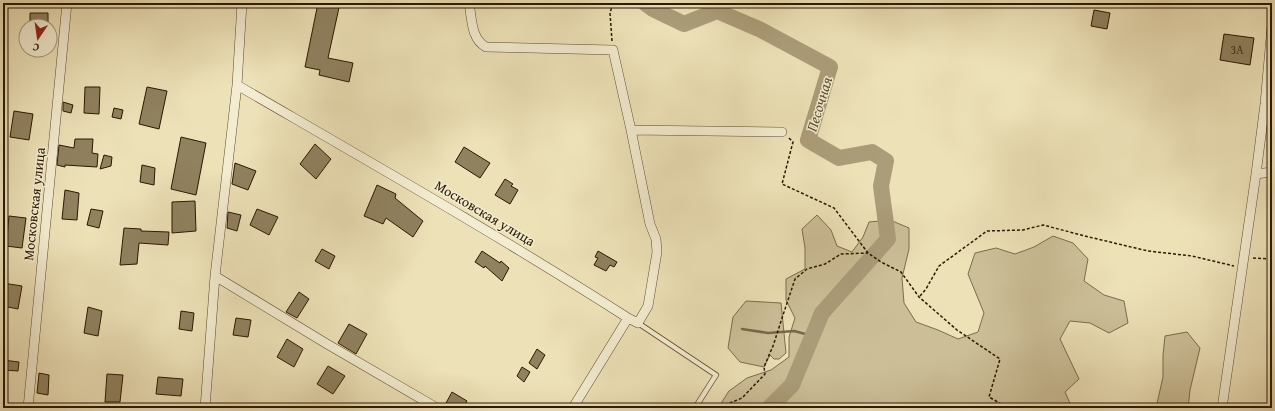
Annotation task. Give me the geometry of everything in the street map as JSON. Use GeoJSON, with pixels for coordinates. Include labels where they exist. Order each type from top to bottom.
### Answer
{"type":"FeatureCollection","features":[{"type":"Feature","properties":{"kind":"street","name":"Московская улица"},"geometry":{"type":"LineString","coordinates":[[28,408],[67,3]]}},
{"type":"Feature","properties":{"kind":"street"},"geometry":{"type":"LineString","coordinates":[[205,408],[216,276],[237,85],[242,3]]}},
{"type":"Feature","properties":{"kind":"street"},"geometry":{"type":"LineString","coordinates":[[469,3],[475,36],[479,43],[486,47],[613,50],[650,224],[656,239],[657,252],[648,306],[638,323]]}},
{"type":"Feature","properties":{"kind":"street"},"geometry":{"type":"LineString","coordinates":[[1222,408],[1256,174],[1265,104],[1272,26]]}},
{"type":"Feature","properties":{"kind":"street","name":"Московская улица"},"geometry":{"type":"LineString","coordinates":[[237,85],[399,178],[638,323]]}},
{"type":"Feature","properties":{"kind":"street"},"geometry":{"type":"LineString","coordinates":[[631,130],[782,132]]}},
{"type":"Feature","properties":{"kind":"street"},"geometry":{"type":"LineString","coordinates":[[1256,174],[1272,172]]}},
{"type":"Feature","properties":{"kind":"street"},"geometry":{"type":"LineString","coordinates":[[216,276],[327,344],[437,408]]}},
{"type":"Feature","properties":{"kind":"street"},"geometry":{"type":"LineString","coordinates":[[574,406],[628,318]]}},
{"type":"Feature","properties":{"kind":"lane"},"geometry":{"type":"LineString","coordinates":[[638,323],[716,374],[696,408]]}},
{"type":"Feature","properties":{"kind":"path"},"geometry":{"type":"LineString","coordinates":[[613,50],[610,13],[614,3]]}},
{"type":"Feature","properties":{"kind":"path"},"geometry":{"type":"LineString","coordinates":[[782,132],[793,142],[782,184],[834,208],[868,253],[881,262],[901,272],[919,297],[956,330],[1000,360],[990,397],[1008,408]]}},
{"type":"Feature","properties":{"kind":"path"},"geometry":{"type":"LineString","coordinates":[[919,297],[926,289],[939,266],[988,231],[1023,230],[1043,225],[1140,249],[1192,256],[1242,268]]}},
{"type":"Feature","properties":{"kind":"path"},"geometry":{"type":"LineString","coordinates":[[722,408],[723,406],[742,398],[766,374],[764,367],[773,346],[795,279],[807,269],[825,264],[841,254],[868,253]]}},
{"type":"Feature","properties":{"kind":"path"},"geometry":{"type":"LineString","coordinates":[[1243,257],[1272,260]]}},
{"type":"Feature","properties":{"kind":"shaded area"},"geometry":{"type":"Polygon","coordinates":[[[817,215],[831,230],[837,246],[852,252],[863,237],[869,222],[890,220],[909,228],[909,249],[902,278],[904,303],[916,322],[958,339],[978,332],[984,313],[968,274],[975,253],[996,248],[1015,254],[1034,247],[1053,236],[1073,243],[1088,259],[1084,281],[1104,295],[1124,301],[1128,323],[1109,333],[1090,323],[1070,321],[1060,339],[1079,379],[1065,392],[1072,408],[718,408],[729,391],[747,378],[771,370],[789,357],[789,337],[795,318],[786,300],[786,279],[805,269],[805,248],[802,229],[817,215]]]}},
{"type":"Feature","properties":{"kind":"shaded area"},"geometry":{"type":"Polygon","coordinates":[[[746,301],[781,303],[786,353],[779,359],[774,359],[770,355],[764,367],[740,362],[728,348],[733,317],[746,301]]]}},
{"type":"Feature","properties":{"kind":"shaded area"},"geometry":{"type":"Polygon","coordinates":[[[1187,332],[1200,348],[1190,390],[1188,408],[1156,408],[1163,377],[1165,336],[1187,332]]]}},
{"type":"Feature","properties":{"kind":"building"},"geometry":{"type":"Polygon","coordinates":[[[318,3],[340,3],[328,58],[353,63],[349,82],[319,75],[320,70],[305,67],[318,3]]]}},
{"type":"Feature","properties":{"kind":"building"},"geometry":{"type":"Polygon","coordinates":[[[1094,10],[1110,13],[1107,29],[1091,26],[1094,10]]]}},
{"type":"Feature","properties":{"kind":"building"},"geometry":{"type":"Polygon","coordinates":[[[30,13],[48,13],[48,18],[30,18],[30,13]]]}},
{"type":"Feature","properties":{"kind":"building"},"geometry":{"type":"Polygon","coordinates":[[[1224,34],[1254,38],[1250,65],[1220,60],[1224,34]]]}},
{"type":"Feature","properties":{"kind":"building"},"geometry":{"type":"Polygon","coordinates":[[[85,87],[100,87],[99,114],[84,113],[85,87]]]}},
{"type":"Feature","properties":{"kind":"building"},"geometry":{"type":"Polygon","coordinates":[[[147,87],[167,91],[159,129],[139,124],[147,87]]]}},
{"type":"Feature","properties":{"kind":"building"},"geometry":{"type":"Polygon","coordinates":[[[63,102],[73,105],[71,113],[63,111],[63,102]]]}},
{"type":"Feature","properties":{"kind":"building"},"geometry":{"type":"Polygon","coordinates":[[[114,108],[123,110],[121,119],[112,117],[114,108]]]}},
{"type":"Feature","properties":{"kind":"building"},"geometry":{"type":"Polygon","coordinates":[[[14,111],[33,114],[29,140],[10,137],[14,111]]]}},
{"type":"Feature","properties":{"kind":"building"},"geometry":{"type":"Polygon","coordinates":[[[181,137],[206,143],[196,195],[171,189],[181,137]]]}},
{"type":"Feature","properties":{"kind":"building"},"geometry":{"type":"Polygon","coordinates":[[[75,139],[93,139],[92,153],[98,154],[97,167],[65,165],[65,167],[57,165],[59,145],[74,148],[75,139]]]}},
{"type":"Feature","properties":{"kind":"building"},"geometry":{"type":"Polygon","coordinates":[[[315,144],[331,159],[316,179],[300,164],[315,144]]]}},
{"type":"Feature","properties":{"kind":"building"},"geometry":{"type":"Polygon","coordinates":[[[464,147],[490,163],[480,178],[455,162],[464,147]]]}},
{"type":"Feature","properties":{"kind":"building"},"geometry":{"type":"Polygon","coordinates":[[[104,155],[112,157],[111,166],[100,169],[104,155]]]}},
{"type":"Feature","properties":{"kind":"building"},"geometry":{"type":"Polygon","coordinates":[[[235,163],[256,171],[248,190],[232,184],[235,163]]]}},
{"type":"Feature","properties":{"kind":"building"},"geometry":{"type":"Polygon","coordinates":[[[142,165],[155,168],[154,185],[140,182],[142,165]]]}},
{"type":"Feature","properties":{"kind":"building"},"geometry":{"type":"Polygon","coordinates":[[[505,179],[513,184],[511,186],[518,190],[510,204],[495,195],[505,179]]]}},
{"type":"Feature","properties":{"kind":"building"},"geometry":{"type":"Polygon","coordinates":[[[377,185],[396,194],[395,198],[423,221],[413,237],[386,218],[383,224],[364,216],[377,185]]]}},
{"type":"Feature","properties":{"kind":"building"},"geometry":{"type":"Polygon","coordinates":[[[65,190],[79,193],[77,220],[62,219],[65,190]]]}},
{"type":"Feature","properties":{"kind":"building"},"geometry":{"type":"Polygon","coordinates":[[[195,201],[196,231],[172,233],[172,202],[195,201]]]}},
{"type":"Feature","properties":{"kind":"building"},"geometry":{"type":"Polygon","coordinates":[[[91,209],[103,211],[99,228],[87,225],[91,209]]]}},
{"type":"Feature","properties":{"kind":"building"},"geometry":{"type":"Polygon","coordinates":[[[257,209],[278,217],[269,235],[250,225],[257,209]]]}},
{"type":"Feature","properties":{"kind":"building"},"geometry":{"type":"Polygon","coordinates":[[[228,212],[241,215],[237,231],[227,228],[228,212]]]}},
{"type":"Feature","properties":{"kind":"building"},"geometry":{"type":"Polygon","coordinates":[[[9,216],[26,218],[22,248],[6,246],[9,216]]]}},
{"type":"Feature","properties":{"kind":"building"},"geometry":{"type":"Polygon","coordinates":[[[124,228],[141,229],[141,231],[169,232],[168,245],[139,243],[137,264],[120,265],[124,228]]]}},
{"type":"Feature","properties":{"kind":"building"},"geometry":{"type":"Polygon","coordinates":[[[322,249],[335,256],[329,269],[315,261],[322,249]]]}},
{"type":"Feature","properties":{"kind":"building"},"geometry":{"type":"Polygon","coordinates":[[[482,251],[500,263],[501,261],[509,268],[502,281],[485,266],[484,268],[475,262],[482,251]]]}},
{"type":"Feature","properties":{"kind":"building"},"geometry":{"type":"Polygon","coordinates":[[[598,251],[617,262],[614,267],[610,265],[606,271],[594,265],[598,258],[595,257],[598,251]]]}},
{"type":"Feature","properties":{"kind":"building"},"geometry":{"type":"Polygon","coordinates":[[[3,283],[22,286],[18,309],[3,306],[3,283]]]}},
{"type":"Feature","properties":{"kind":"building"},"geometry":{"type":"Polygon","coordinates":[[[299,292],[309,299],[297,318],[286,312],[299,292]]]}},
{"type":"Feature","properties":{"kind":"building"},"geometry":{"type":"Polygon","coordinates":[[[88,307],[102,311],[98,336],[84,333],[88,307]]]}},
{"type":"Feature","properties":{"kind":"building"},"geometry":{"type":"Polygon","coordinates":[[[181,311],[194,313],[192,331],[179,329],[181,311]]]}},
{"type":"Feature","properties":{"kind":"building"},"geometry":{"type":"Polygon","coordinates":[[[236,318],[251,320],[248,337],[233,335],[236,318]]]}},
{"type":"Feature","properties":{"kind":"building"},"geometry":{"type":"Polygon","coordinates":[[[349,324],[367,334],[356,354],[338,343],[349,324]]]}},
{"type":"Feature","properties":{"kind":"building"},"geometry":{"type":"Polygon","coordinates":[[[287,339],[303,349],[294,367],[277,357],[287,339]]]}},
{"type":"Feature","properties":{"kind":"building"},"geometry":{"type":"Polygon","coordinates":[[[537,349],[545,355],[537,369],[529,363],[537,349]]]}},
{"type":"Feature","properties":{"kind":"building"},"geometry":{"type":"Polygon","coordinates":[[[3,360],[19,362],[18,371],[3,370],[3,360]]]}},
{"type":"Feature","properties":{"kind":"building"},"geometry":{"type":"Polygon","coordinates":[[[328,366],[345,376],[333,394],[317,384],[328,366]]]}},
{"type":"Feature","properties":{"kind":"building"},"geometry":{"type":"Polygon","coordinates":[[[522,367],[530,372],[524,382],[517,376],[522,367]]]}},
{"type":"Feature","properties":{"kind":"building"},"geometry":{"type":"Polygon","coordinates":[[[39,373],[49,375],[48,395],[37,393],[39,373]]]}},
{"type":"Feature","properties":{"kind":"building"},"geometry":{"type":"Polygon","coordinates":[[[107,374],[123,375],[120,402],[105,402],[107,374]]]}},
{"type":"Feature","properties":{"kind":"building"},"geometry":{"type":"Polygon","coordinates":[[[158,377],[183,379],[181,396],[156,394],[158,377]]]}},
{"type":"Feature","properties":{"kind":"building"},"geometry":{"type":"Polygon","coordinates":[[[452,392],[467,401],[463,408],[455,408],[446,403],[452,392]]]}},
{"type":"Feature","properties":{"kind":"waterway","name":"Песочная"},"geometry":{"type":"LineString","coordinates":[[645,3],[653,9],[684,24],[717,11],[761,30],[830,67],[808,140],[839,158],[872,152],[886,161],[881,186],[888,239],[822,313],[792,385],[769,408]]}},
{"type":"Feature","properties":{"kind":"waterway"},"geometry":{"type":"LineString","coordinates":[[742,329],[768,333],[794,331],[813,336]]}}]}
